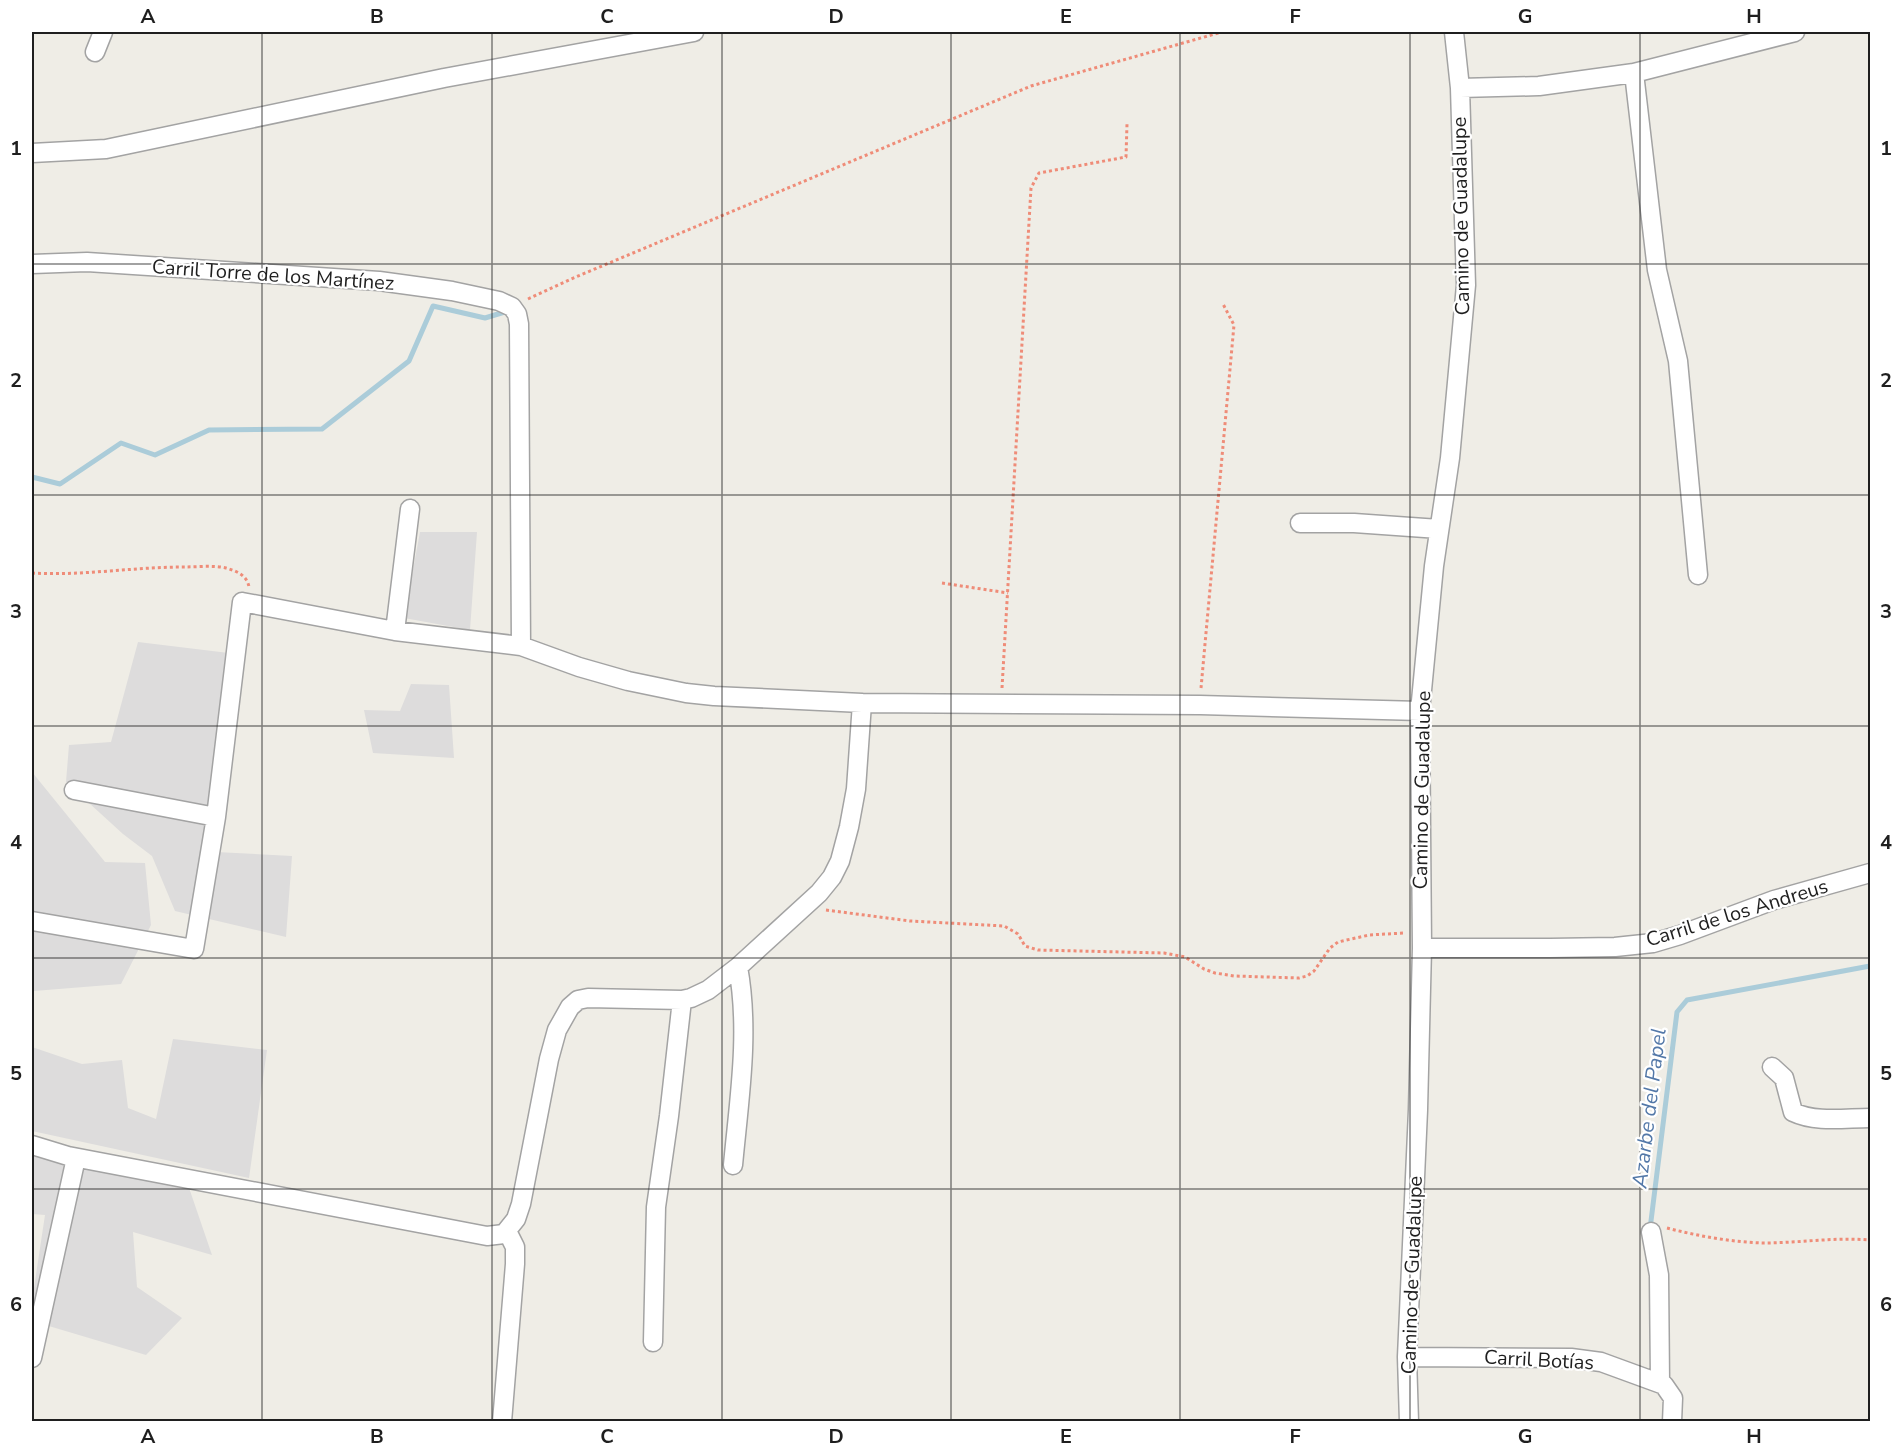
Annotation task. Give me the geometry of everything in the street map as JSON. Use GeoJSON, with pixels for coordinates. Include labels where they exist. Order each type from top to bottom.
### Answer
{"type":"FeatureCollection","features":[{"type":"Feature","properties":{"kind":"street"},"geometry":{"type":"LineString","coordinates":[[95,52],[103,32]]}},
{"type":"Feature","properties":{"kind":"street"},"geometry":{"type":"LineString","coordinates":[[32,153],[106,149],[444,78],[694,32]]}},
{"type":"Feature","properties":{"kind":"street","name":"Camino de Guadalupe"},"geometry":{"type":"LineString","coordinates":[[1409,1422],[1407,1357],[1418,1110],[1422,940],[1420,711],[1434,566],[1450,458],[1466,285],[1460,88],[1454,32]]}},
{"type":"Feature","properties":{"kind":"street"},"geometry":{"type":"LineString","coordinates":[[1460,88],[1539,86],[1634,72],[1795,32]]}},
{"type":"Feature","properties":{"kind":"street"},"geometry":{"type":"LineString","coordinates":[[1634,72],[1657,270],[1678,361],[1698,575]]}},
{"type":"Feature","properties":{"kind":"street","name":"Carril Torre de los Martínez"},"geometry":{"type":"LineString","coordinates":[[32,264],[87,262],[379,281],[452,291],[499,301],[512,307]]}},
{"type":"Feature","properties":{"kind":"street"},"geometry":{"type":"LineString","coordinates":[[512,307],[517,314],[519,324],[521,646]]}},
{"type":"Feature","properties":{"kind":"street"},"geometry":{"type":"LineString","coordinates":[[395,631],[410,509]]}},
{"type":"Feature","properties":{"kind":"street"},"geometry":{"type":"LineString","coordinates":[[1299,523],[1354,523],[1439,529]]}},
{"type":"Feature","properties":{"kind":"street"},"geometry":{"type":"LineString","coordinates":[[32,921],[194,949],[216,817],[242,602],[395,631],[521,646],[579,667],[628,681],[686,693],[862,703],[1200,705],[1420,711]]}},
{"type":"Feature","properties":{"kind":"street"},"geometry":{"type":"LineString","coordinates":[[32,1145],[76,1158],[487,1236],[507,1231],[516,1219],[524,1196],[549,1059],[557,1030],[570,1007],[578,1000],[588,998],[682,1000],[708,990],[738,967],[805,906],[832,877],[840,861],[856,789],[862,703]]}},
{"type":"Feature","properties":{"kind":"street"},"geometry":{"type":"LineString","coordinates":[[74,790],[216,817]]}},
{"type":"Feature","properties":{"kind":"street","name":"Carril de los Andreus"},"geometry":{"type":"LineString","coordinates":[[1422,940],[1550,948],[1653,943],[1774,900],[1870,873]]}},
{"type":"Feature","properties":{"kind":"street"},"geometry":{"type":"LineString","coordinates":[[733,1165],[744,1034],[743,993],[738,967]]}},
{"type":"Feature","properties":{"kind":"street"},"geometry":{"type":"LineString","coordinates":[[653,1342],[656,1207],[682,1000]]}},
{"type":"Feature","properties":{"kind":"street"},"geometry":{"type":"LineString","coordinates":[[1772,1067],[1784,1078],[1793,1112],[1818,1118],[1870,1118]]}},
{"type":"Feature","properties":{"kind":"street"},"geometry":{"type":"LineString","coordinates":[[32,1358],[76,1158]]}},
{"type":"Feature","properties":{"kind":"street"},"geometry":{"type":"LineString","coordinates":[[502,1422],[515,1264],[515,1247],[507,1231]]}},
{"type":"Feature","properties":{"kind":"street"},"geometry":{"type":"LineString","coordinates":[[1651,1232],[1659,1275],[1660,1383],[1665,1385],[1673,1398],[1672,1422]]}},
{"type":"Feature","properties":{"kind":"street","name":"Carril Botías"},"geometry":{"type":"LineString","coordinates":[[1407,1357],[1571,1358],[1601,1362],[1660,1383]]}},
{"type":"Feature","properties":{"kind":"path"},"geometry":{"type":"LineString","coordinates":[[512,307],[571,279],[1031,86],[1222,32]]}},
{"type":"Feature","properties":{"kind":"path"},"geometry":{"type":"LineString","coordinates":[[1001,705],[1031,188],[1039,173],[1126,157],[1127,124]]}},
{"type":"Feature","properties":{"kind":"path"},"geometry":{"type":"LineString","coordinates":[[1200,705],[1234,325],[1223,304]]}},
{"type":"Feature","properties":{"kind":"path"},"geometry":{"type":"LineString","coordinates":[[32,573],[102,572],[153,567],[224,567],[242,574],[249,583],[249,603]]}},
{"type":"Feature","properties":{"kind":"path"},"geometry":{"type":"LineString","coordinates":[[942,583],[1008,593]]}},
{"type":"Feature","properties":{"kind":"path"},"geometry":{"type":"LineString","coordinates":[[805,906],[910,921],[1004,926],[1018,934],[1025,946],[1038,950],[1170,954],[1185,957],[1215,973],[1280,978],[1307,976],[1314,971],[1330,948],[1349,938],[1369,935],[1422,940]]}},
{"type":"Feature","properties":{"kind":"path"},"geometry":{"type":"LineString","coordinates":[[1651,1232],[1659,1228],[1667,1228],[1690,1234],[1761,1243],[1815,1239],[1870,1240]]}},
{"type":"Feature","properties":{"kind":"shaded area"},"geometry":{"type":"Polygon","coordinates":[[[420,532],[477,532],[470,630],[404,618],[420,532]]]}},
{"type":"Feature","properties":{"kind":"shaded area"},"geometry":{"type":"Polygon","coordinates":[[[138,642],[237,654],[216,852],[292,856],[286,937],[175,911],[152,856],[123,834],[66,782],[69,745],[111,742],[138,642]]]}},
{"type":"Feature","properties":{"kind":"shaded area"},"geometry":{"type":"Polygon","coordinates":[[[411,684],[449,685],[454,758],[373,753],[364,710],[400,711],[411,684]]]}},
{"type":"Feature","properties":{"kind":"shaded area"},"geometry":{"type":"Polygon","coordinates":[[[32,772],[105,862],[145,863],[151,925],[121,984],[34,991],[32,1010],[32,772]]]}},
{"type":"Feature","properties":{"kind":"shaded area"},"geometry":{"type":"Polygon","coordinates":[[[173,1039],[267,1050],[249,1178],[32,1131],[32,1047],[82,1064],[122,1060],[128,1108],[156,1119],[173,1039]]]}},
{"type":"Feature","properties":{"kind":"shaded area"},"geometry":{"type":"Polygon","coordinates":[[[32,1145],[186,1179],[212,1255],[133,1232],[137,1287],[182,1318],[146,1355],[32,1321],[32,1301],[45,1215],[32,1214],[32,1145]]]}},
{"type":"Feature","properties":{"kind":"waterway"},"geometry":{"type":"LineString","coordinates":[[32,477],[60,484],[121,443],[155,455],[209,430],[322,429],[409,361],[433,306],[485,318],[508,311]]}},
{"type":"Feature","properties":{"kind":"waterway","name":"Azarbe del Papel"},"geometry":{"type":"LineString","coordinates":[[1650,1229],[1677,1012],[1687,1000],[1870,966]]}}]}
